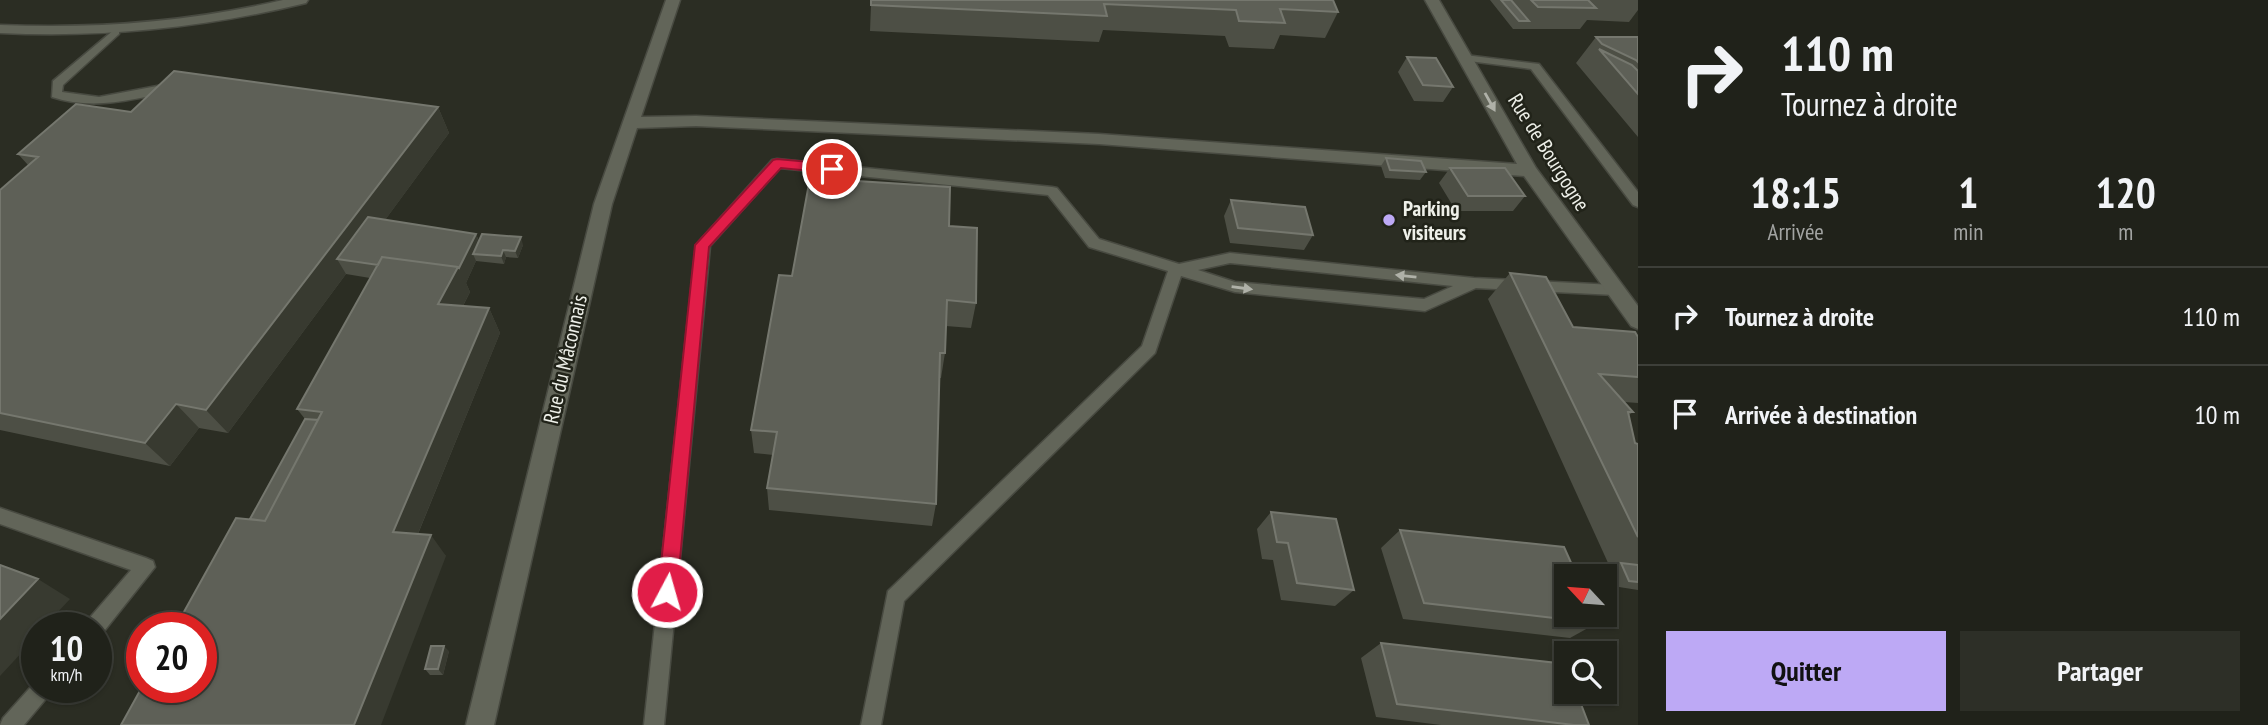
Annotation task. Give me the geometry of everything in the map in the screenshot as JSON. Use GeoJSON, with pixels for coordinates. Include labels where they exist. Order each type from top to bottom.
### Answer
{"type":"FeatureCollection","features":[{"type":"Feature","properties":{"kind":"street"},"geometry":{"type":"LineString","coordinates":[[0,29],[68,33],[114,32],[207,21],[301,0]]}},
{"type":"Feature","properties":{"kind":"street","name":"Rue du Mâconnais"},"geometry":{"type":"LineString","coordinates":[[480,725],[593,241],[603,204],[673,0]]}},
{"type":"Feature","properties":{"kind":"street","name":"Rue de Bourgogne"},"geometry":{"type":"LineString","coordinates":[[1432,0],[1528,171],[1638,321]]}},
{"type":"Feature","properties":{"kind":"street"},"geometry":{"type":"LineString","coordinates":[[630,124],[696,121],[1099,139],[1528,171]]}},
{"type":"Feature","properties":{"kind":"lane"},"geometry":{"type":"LineString","coordinates":[[114,32],[57,84],[56,94],[69,100],[104,100],[180,85]]}},
{"type":"Feature","properties":{"kind":"lane"},"geometry":{"type":"LineString","coordinates":[[1465,58],[1535,66],[1638,202]]}},
{"type":"Feature","properties":{"kind":"lane"},"geometry":{"type":"LineString","coordinates":[[654,725],[702,245],[777,163],[1052,191],[1094,243],[1234,287],[1425,305],[1474,283]]}},
{"type":"Feature","properties":{"kind":"lane"},"geometry":{"type":"LineString","coordinates":[[1176,270],[1230,258],[1474,283],[1615,290]]}},
{"type":"Feature","properties":{"kind":"lane"},"geometry":{"type":"LineString","coordinates":[[871,725],[895,597],[1149,349],[1176,270]]}},
{"type":"Feature","properties":{"kind":"lane"},"geometry":{"type":"LineString","coordinates":[[0,516],[146,567],[108,612]]}},
{"type":"Feature","properties":{"kind":"lane"},"geometry":{"type":"LineString","coordinates":[[10,725],[29,703]]}},
{"type":"Feature","properties":{"kind":"building"},"geometry":{"type":"Polygon","coordinates":[[[871,0],[1333,0],[1338,12],[1280,9],[1285,23],[1239,21],[1236,10],[1104,4],[1107,16],[871,5],[871,0]]]}},
{"type":"Feature","properties":{"kind":"building"},"geometry":{"type":"Polygon","coordinates":[[[1501,0],[1511,0],[1529,21],[1519,21],[1501,0]]]}},
{"type":"Feature","properties":{"kind":"building"},"geometry":{"type":"Polygon","coordinates":[[[1531,0],[1588,0],[1596,8],[1538,7],[1531,0]]]}},
{"type":"Feature","properties":{"kind":"building"},"geometry":{"type":"Polygon","coordinates":[[[1596,37],[1638,37],[1638,62],[1602,44],[1596,37]]]}},
{"type":"Feature","properties":{"kind":"building"},"geometry":{"type":"Polygon","coordinates":[[[1599,49],[1632,65],[1638,71],[1638,94],[1599,49]]]}},
{"type":"Feature","properties":{"kind":"building"},"geometry":{"type":"Polygon","coordinates":[[[1407,57],[1436,58],[1453,87],[1423,85],[1407,57]]]}},
{"type":"Feature","properties":{"kind":"building"},"geometry":{"type":"Polygon","coordinates":[[[174,71],[438,107],[206,410],[176,404],[145,443],[0,413],[0,190],[38,157],[18,154],[76,104],[131,112],[174,71]]]}},
{"type":"Feature","properties":{"kind":"building"},"geometry":{"type":"Polygon","coordinates":[[[1386,158],[1421,161],[1426,172],[1390,170],[1386,158]]]}},
{"type":"Feature","properties":{"kind":"building"},"geometry":{"type":"Polygon","coordinates":[[[1450,168],[1505,168],[1525,196],[1468,196],[1450,168]]]}},
{"type":"Feature","properties":{"kind":"building"},"geometry":{"type":"Polygon","coordinates":[[[810,178],[950,187],[949,226],[977,228],[976,303],[947,300],[945,353],[940,353],[936,504],[767,488],[777,432],[751,430],[779,275],[792,276],[810,178]]]}},
{"type":"Feature","properties":{"kind":"building"},"geometry":{"type":"Polygon","coordinates":[[[1231,200],[1305,207],[1313,235],[1238,228],[1231,200]]]}},
{"type":"Feature","properties":{"kind":"building"},"geometry":{"type":"Polygon","coordinates":[[[368,217],[476,234],[459,268],[382,257],[378,265],[337,259],[368,217]]]}},
{"type":"Feature","properties":{"kind":"building"},"geometry":{"type":"Polygon","coordinates":[[[482,234],[521,237],[515,251],[503,250],[501,256],[473,254],[482,234]]]}},
{"type":"Feature","properties":{"kind":"building"},"geometry":{"type":"Polygon","coordinates":[[[382,257],[458,267],[438,304],[489,308],[393,532],[431,535],[354,725],[121,725],[133,703],[217,703],[217,612],[184,612],[236,518],[265,521],[322,412],[297,409],[382,257]]]}},
{"type":"Feature","properties":{"kind":"building"},"geometry":{"type":"Polygon","coordinates":[[[1510,273],[1546,277],[1573,327],[1635,332],[1638,337],[1638,377],[1599,374],[1633,412],[1628,412],[1635,443],[1638,444],[1638,537],[1510,273]]]}},
{"type":"Feature","properties":{"kind":"building"},"geometry":{"type":"Polygon","coordinates":[[[305,419],[318,420],[265,521],[250,519],[305,419]]]}},
{"type":"Feature","properties":{"kind":"building"},"geometry":{"type":"Polygon","coordinates":[[[1271,512],[1336,519],[1354,590],[1297,583],[1288,543],[1277,542],[1271,512]]]}},
{"type":"Feature","properties":{"kind":"building"},"geometry":{"type":"Polygon","coordinates":[[[1400,530],[1564,547],[1572,564],[1554,564],[1554,618],[1424,603],[1400,530]]]}},
{"type":"Feature","properties":{"kind":"building"},"geometry":{"type":"Polygon","coordinates":[[[1621,563],[1638,565],[1638,582],[1629,581],[1621,563]]]}},
{"type":"Feature","properties":{"kind":"building"},"geometry":{"type":"Polygon","coordinates":[[[0,565],[38,579],[0,619],[0,565]]]}},
{"type":"Feature","properties":{"kind":"building"},"geometry":{"type":"Polygon","coordinates":[[[1381,643],[1554,663],[1554,704],[1581,704],[1589,725],[1574,725],[1397,704],[1381,643]]]}},
{"type":"Feature","properties":{"kind":"building"},"geometry":{"type":"Polygon","coordinates":[[[431,646],[444,646],[438,669],[425,669],[431,646]]]}},
{"type":"Feature","properties":{"kind":"place","name":"Parking visiteurs"},"geometry":{"type":"Point","coordinates":[1389,220]}},
{"type":"Feature","properties":{"kind":"route"},"geometry":{"type":"LineString","coordinates":[[667,592],[702,245],[777,163],[832,169]]}}]}
